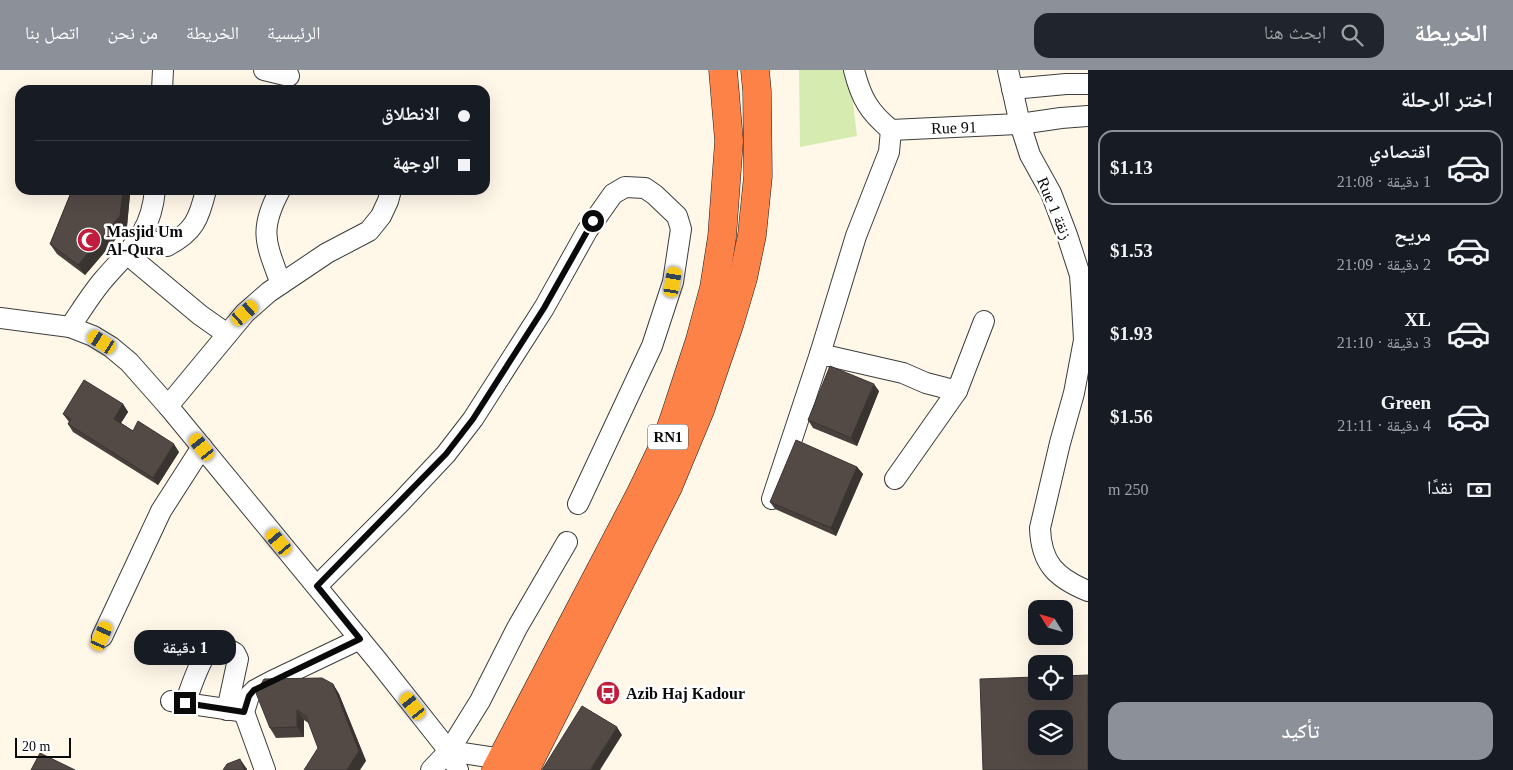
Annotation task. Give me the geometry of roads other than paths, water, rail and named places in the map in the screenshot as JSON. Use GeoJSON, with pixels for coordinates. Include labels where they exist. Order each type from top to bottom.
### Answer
{"type":"FeatureCollection","features":[{"type":"Feature","properties":{"kind":"highway","name":"RN1"},"geometry":{"type":"LineString","coordinates":[[508,766],[667,439],[690,371],[714,288],[722,237],[729,141],[723,70]]}},
{"type":"Feature","properties":{"kind":"highway","name":"RN1"},"geometry":{"type":"LineString","coordinates":[[508,766],[668,487],[700,410],[730,322],[743,278],[752,235],[758,176],[755,70]]}},
{"type":"Feature","properties":{"kind":"street"},"geometry":{"type":"LineString","coordinates":[[162,85],[163,70]]}},
{"type":"Feature","properties":{"kind":"street"},"geometry":{"type":"LineString","coordinates":[[264,70],[289,76]]}},
{"type":"Feature","properties":{"kind":"street"},"geometry":{"type":"LineString","coordinates":[[772,499],[820,354],[856,236],[889,152],[891,130],[869,107],[859,91],[854,70]]}},
{"type":"Feature","properties":{"kind":"street"},"geometry":{"type":"LineString","coordinates":[[1010,80],[1088,84]]}},
{"type":"Feature","properties":{"kind":"street","name":"Rue 1 زنقة"},"geometry":{"type":"LineString","coordinates":[[1010,80],[1020,124],[1030,154],[1051,193],[1080,274],[1084,340],[1074,393],[1040,528],[1040,542],[1047,562],[1054,570],[1065,579],[1088,591]]}},
{"type":"Feature","properties":{"kind":"street","name":"Rue 91"},"geometry":{"type":"LineString","coordinates":[[891,130],[1020,124],[1088,116]]}},
{"type":"Feature","properties":{"kind":"street"},"geometry":{"type":"LineString","coordinates":[[317,586],[446,454],[473,419],[544,308],[586,230],[613,194],[625,187],[644,188],[655,195],[677,216],[681,228],[673,282],[652,346],[578,504]]}},
{"type":"Feature","properties":{"kind":"street"},"geometry":{"type":"LineString","coordinates":[[70,327],[103,281],[142,235],[151,213],[154,195]]}},
{"type":"Feature","properties":{"kind":"street"},"geometry":{"type":"LineString","coordinates":[[142,235],[167,246],[183,237],[195,224],[204,195]]}},
{"type":"Feature","properties":{"kind":"street"},"geometry":{"type":"LineString","coordinates":[[278,195],[265,232],[267,244],[281,284]]}},
{"type":"Feature","properties":{"kind":"street"},"geometry":{"type":"LineString","coordinates":[[168,406],[245,313],[281,284],[327,254],[368,231],[381,216],[390,195]]}},
{"type":"Feature","properties":{"kind":"street"},"geometry":{"type":"LineString","coordinates":[[127,254],[200,315],[227,334]]}},
{"type":"Feature","properties":{"kind":"street"},"geometry":{"type":"LineString","coordinates":[[0,318],[70,327],[93,336],[111,347],[129,362],[168,406],[360,639],[449,751],[458,770]]}},
{"type":"Feature","properties":{"kind":"street"},"geometry":{"type":"LineString","coordinates":[[895,479],[958,391],[984,321]]}},
{"type":"Feature","properties":{"kind":"street"},"geometry":{"type":"LineString","coordinates":[[820,354],[903,373],[958,391]]}},
{"type":"Feature","properties":{"kind":"street"},"geometry":{"type":"LineString","coordinates":[[102,636],[161,510],[202,447]]}},
{"type":"Feature","properties":{"kind":"street"},"geometry":{"type":"LineString","coordinates":[[431,770],[449,751],[480,701],[517,628],[567,542]]}},
{"type":"Feature","properties":{"kind":"street"},"geometry":{"type":"LineString","coordinates":[[235,711],[254,690],[360,639]]}},
{"type":"Feature","properties":{"kind":"street"},"geometry":{"type":"LineString","coordinates":[[235,711],[178,702],[205,655],[214,647],[221,647],[235,653],[238,659],[235,711],[265,770]]}},
{"type":"Feature","properties":{"kind":"street"},"geometry":{"type":"LineString","coordinates":[[449,751],[508,766]]}},
{"type":"Feature","properties":{"kind":"place","name":"Masjid Um Al-Qura"},"geometry":{"type":"Point","coordinates":[89,240]}},
{"type":"Feature","properties":{"kind":"place","name":"Azib Haj Kadour"},"geometry":{"type":"Point","coordinates":[608,693]}}]}
